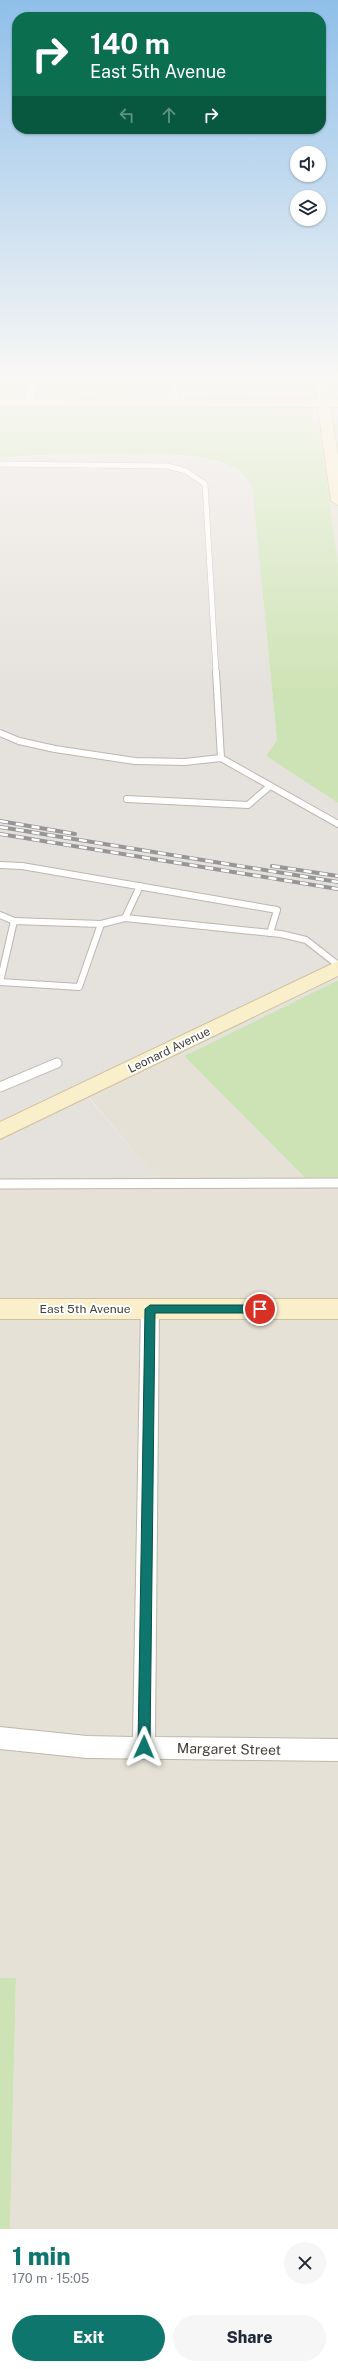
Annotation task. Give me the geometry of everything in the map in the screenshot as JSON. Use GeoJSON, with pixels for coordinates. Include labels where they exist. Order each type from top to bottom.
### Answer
{"type":"FeatureCollection","features":[{"type":"Feature","properties":{"kind":"street"},"geometry":{"type":"LineString","coordinates":[[336,483],[338,501]]}},
{"type":"Feature","properties":{"kind":"street","name":"Leonard Avenue"},"geometry":{"type":"LineString","coordinates":[[0,1131],[338,968]]}},
{"type":"Feature","properties":{"kind":"street"},"geometry":{"type":"LineString","coordinates":[[144,1747],[150,1309]]}},
{"type":"Feature","properties":{"kind":"street","name":"East 5th Avenue"},"geometry":{"type":"LineString","coordinates":[[0,1310],[338,1309]]}},
{"type":"Feature","properties":{"kind":"street","name":"Margaret Street"},"geometry":{"type":"LineString","coordinates":[[0,1738],[87,1747],[338,1750]]}},
{"type":"Feature","properties":{"kind":"lane"},"geometry":{"type":"LineString","coordinates":[[204,483],[205,484],[221,758]]}},
{"type":"Feature","properties":{"kind":"lane"},"geometry":{"type":"LineString","coordinates":[[0,733],[19,741],[55,749],[135,760],[185,762],[221,758],[338,824]]}},
{"type":"Feature","properties":{"kind":"lane"},"geometry":{"type":"LineString","coordinates":[[128,799],[248,805],[270,786]]}},
{"type":"Feature","properties":{"kind":"lane"},"geometry":{"type":"LineString","coordinates":[[0,865],[22,866],[277,910],[270,933]]}},
{"type":"Feature","properties":{"kind":"lane"},"geometry":{"type":"LineString","coordinates":[[125,918],[140,886]]}},
{"type":"Feature","properties":{"kind":"lane"},"geometry":{"type":"LineString","coordinates":[[0,915],[14,921],[101,924],[125,918],[270,933],[306,940],[338,965]]}},
{"type":"Feature","properties":{"kind":"lane"},"geometry":{"type":"LineString","coordinates":[[14,921],[0,982],[79,987],[101,924]]}},
{"type":"Feature","properties":{"kind":"lane"},"geometry":{"type":"LineString","coordinates":[[0,1087],[57,1063]]}},
{"type":"Feature","properties":{"kind":"lane"},"geometry":{"type":"LineString","coordinates":[[0,1184],[338,1183]]}},
{"type":"Feature","properties":{"kind":"shaded area"},"geometry":{"type":"Polygon","coordinates":[[[0,483],[250,483],[252,486],[277,740],[266,756],[338,803],[338,980],[184,1056],[175,1047],[84,1092],[160,1183],[0,1183],[0,483]]]}},
{"type":"Feature","properties":{"kind":"shaded area"},"geometry":{"type":"Polygon","coordinates":[[[326,483],[338,483],[338,563],[326,483]]]}},
{"type":"Feature","properties":{"kind":"shaded area"},"geometry":{"type":"Polygon","coordinates":[[[175,1047],[305,1178],[338,1177],[338,2229],[10,2229],[16,1978],[0,1978],[0,1183],[159,1182],[84,1091],[175,1047]]]}},
{"type":"Feature","properties":{"kind":"green space"},"geometry":{"type":"Polygon","coordinates":[[[250,483],[326,483],[338,563],[338,803],[266,756],[277,740],[252,486],[250,483]]]}},
{"type":"Feature","properties":{"kind":"green space"},"geometry":{"type":"Polygon","coordinates":[[[338,980],[338,1177],[305,1178],[184,1056],[338,980]]]}},
{"type":"Feature","properties":{"kind":"green space"},"geometry":{"type":"Polygon","coordinates":[[[0,1978],[16,1978],[10,2229],[0,2229],[0,1978]]]}},
{"type":"Feature","properties":{"kind":"railway"},"geometry":{"type":"LineString","coordinates":[[0,821],[75,834]]}},
{"type":"Feature","properties":{"kind":"railway"},"geometry":{"type":"LineString","coordinates":[[0,827],[338,882]]}},
{"type":"Feature","properties":{"kind":"railway"},"geometry":{"type":"LineString","coordinates":[[0,834],[338,889]]}},
{"type":"Feature","properties":{"kind":"railway"},"geometry":{"type":"LineString","coordinates":[[272,866],[338,876]]}},
{"type":"Feature","properties":{"kind":"route"},"geometry":{"type":"LineString","coordinates":[[144,1747],[150,1309],[260,1309]]}}]}
